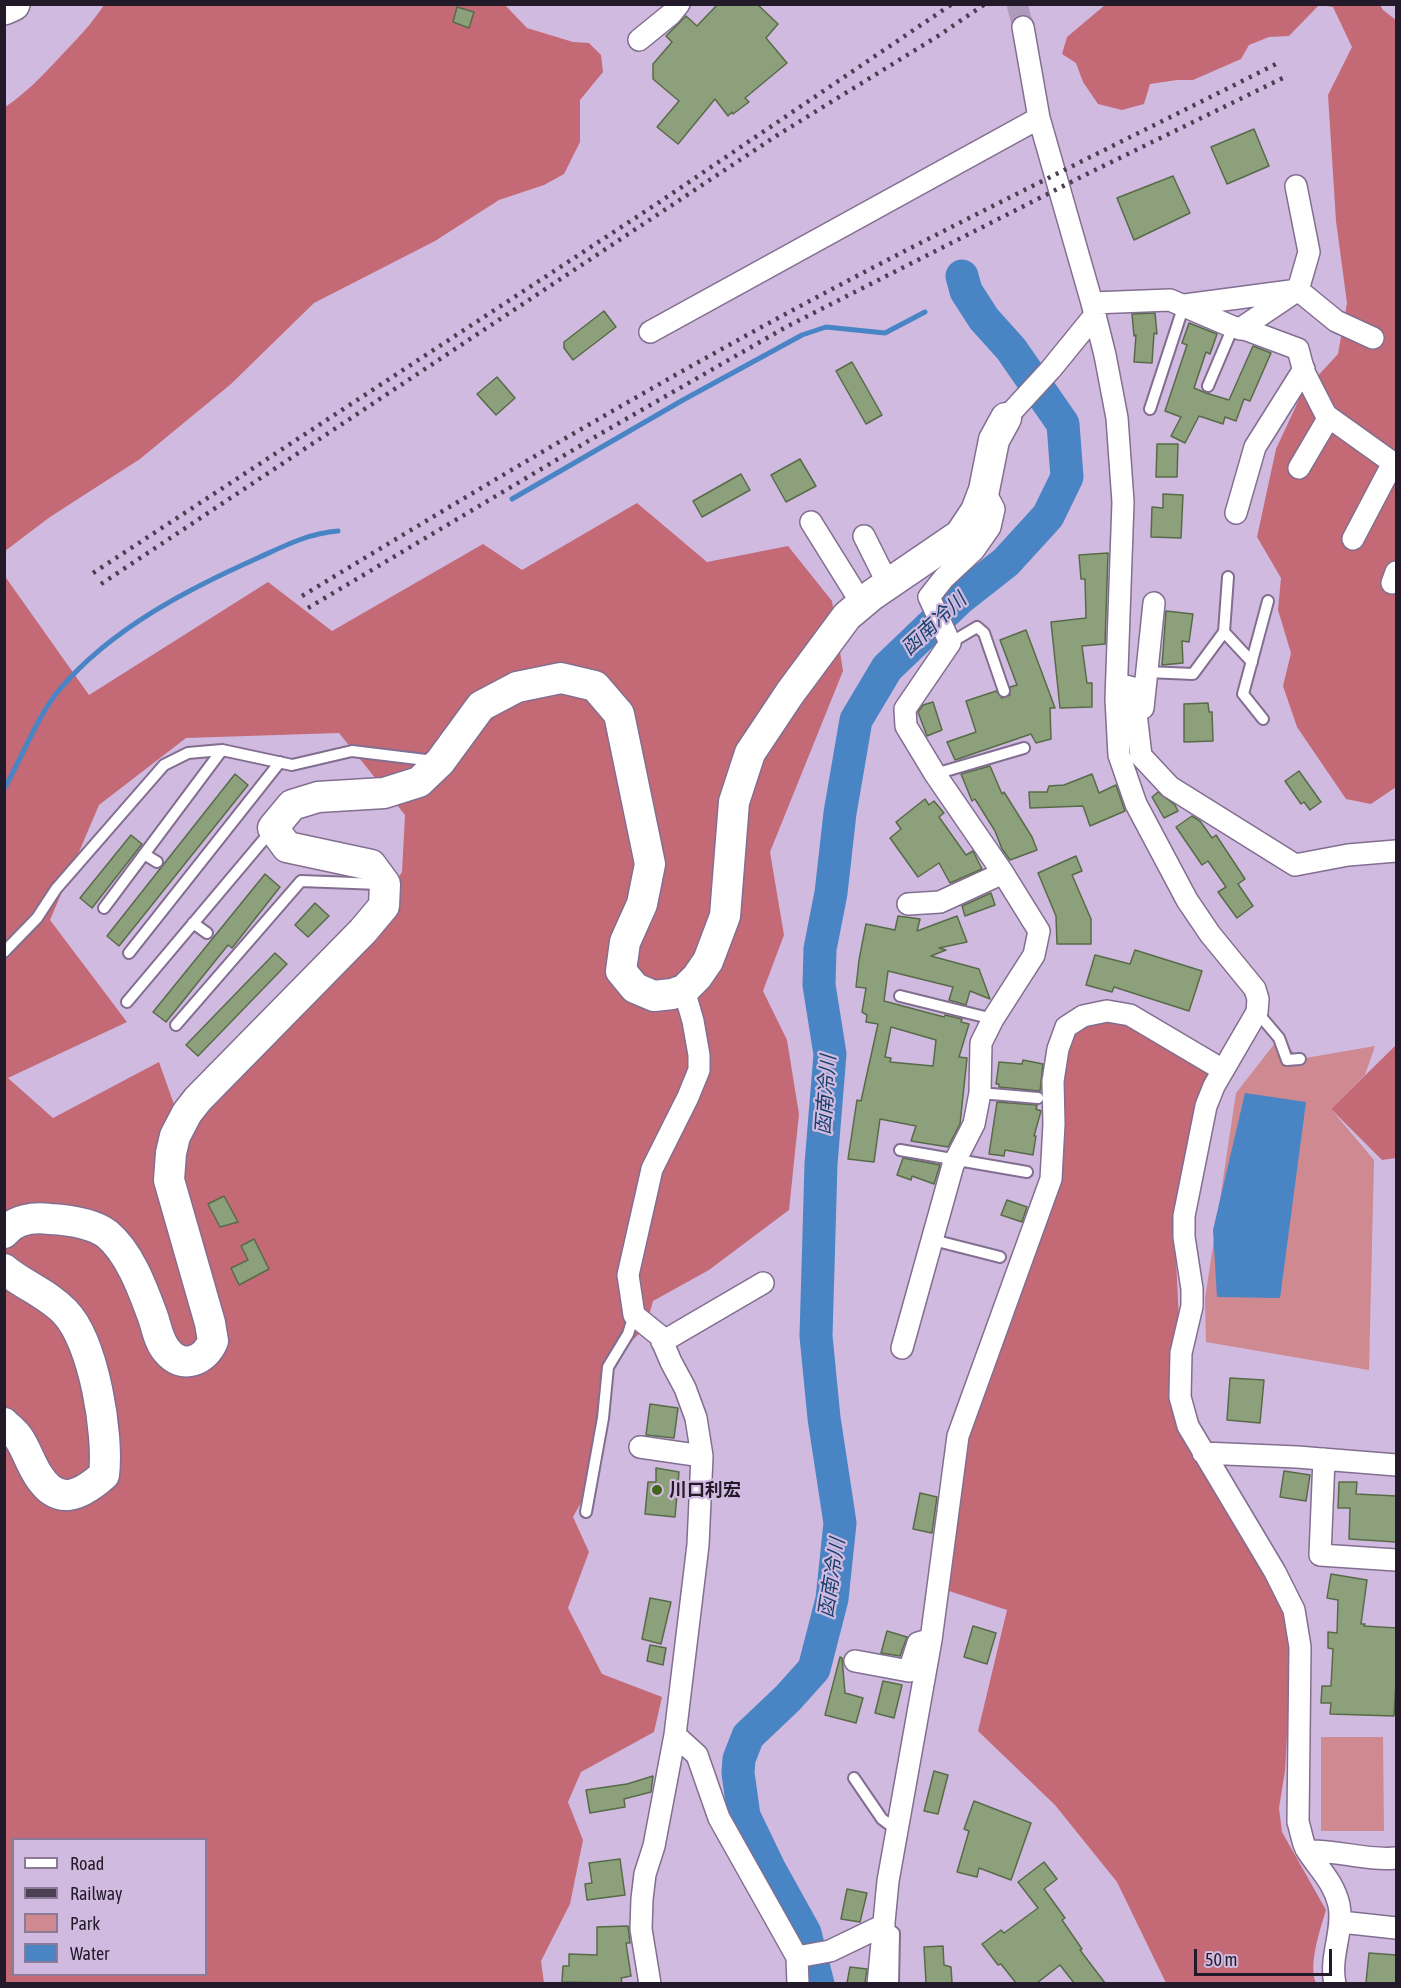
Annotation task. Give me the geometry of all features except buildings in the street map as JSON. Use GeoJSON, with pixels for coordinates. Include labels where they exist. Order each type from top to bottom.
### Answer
{"type":"FeatureCollection","features":[{"type":"Feature","properties":{"kind":"main road"},"geometry":{"type":"LineString","coordinates":[[4,8],[13,4]]}},
{"type":"Feature","properties":{"kind":"street"},"geometry":{"type":"LineString","coordinates":[[639,40],[671,14],[679,4]]}},
{"type":"Feature","properties":{"kind":"street"},"geometry":{"type":"LineString","coordinates":[[1023,27],[1039,118],[1105,355],[1117,418],[1124,502],[1117,684],[1119,755],[1136,804],[1187,900],[1210,934],[1255,989],[1258,999],[1257,1012],[1214,1086],[1206,1106],[1184,1216],[1184,1237],[1192,1289],[1192,1306],[1182,1353],[1180,1397],[1188,1426],[1275,1572],[1294,1610],[1300,1647],[1298,1822],[1305,1847],[1332,1885],[1339,1905],[1341,1922],[1333,1972],[1335,1983]]}},
{"type":"Feature","properties":{"kind":"street"},"geometry":{"type":"LineString","coordinates":[[650,332],[1039,118]]}},
{"type":"Feature","properties":{"kind":"street"},"geometry":{"type":"LineString","coordinates":[[1237,328],[1298,290],[1309,252],[1296,186]]}},
{"type":"Feature","properties":{"kind":"street"},"geometry":{"type":"LineString","coordinates":[[1184,305],[1298,290],[1336,321],[1373,338]]}},
{"type":"Feature","properties":{"kind":"street"},"geometry":{"type":"LineString","coordinates":[[4,1233],[27,1219],[48,1218],[73,1221],[97,1228],[107,1234],[134,1269],[166,1350],[173,1357],[188,1362],[204,1356],[213,1341],[210,1323],[169,1180],[175,1136],[187,1113],[198,1099],[363,931],[384,906],[385,884],[371,865],[287,847],[273,828],[292,805],[318,797],[384,793],[418,782],[440,762],[481,706],[518,687],[561,678],[595,686],[619,714],[650,864],[642,904],[625,942],[621,971],[634,988],[654,996],[684,990],[708,961],[725,916],[734,802],[750,753],[847,616],[960,535],[976,511],[984,490],[994,440],[1006,418],[1051,369],[1093,309],[1170,300],[1237,328],[1298,349],[1304,369],[1326,415],[1395,464],[1353,539]]}},
{"type":"Feature","properties":{"kind":"street"},"geometry":{"type":"LineString","coordinates":[[1236,513],[1255,447],[1304,369]]}},
{"type":"Feature","properties":{"kind":"street"},"geometry":{"type":"LineString","coordinates":[[1299,468],[1329,417]]}},
{"type":"Feature","properties":{"kind":"street"},"geometry":{"type":"LineString","coordinates":[[902,1347],[953,1165],[974,1124],[980,1093],[981,1043],[993,1019],[1034,955],[1039,932],[906,726],[905,709],[950,643],[930,597],[944,578],[974,550],[990,527],[994,509],[984,490]]}},
{"type":"Feature","properties":{"kind":"street"},"geometry":{"type":"LineString","coordinates":[[811,522],[862,604]]}},
{"type":"Feature","properties":{"kind":"street"},"geometry":{"type":"LineString","coordinates":[[864,536],[888,585]]}},
{"type":"Feature","properties":{"kind":"street"},"geometry":{"type":"LineString","coordinates":[[1140,741],[1154,603]]}},
{"type":"Feature","properties":{"kind":"street"},"geometry":{"type":"LineString","coordinates":[[1117,684],[1133,688],[1141,756],[1170,787],[1295,865],[1348,855],[1396,851]]}},
{"type":"Feature","properties":{"kind":"street"},"geometry":{"type":"LineString","coordinates":[[908,904],[940,902],[1003,873]]}},
{"type":"Feature","properties":{"kind":"street"},"geometry":{"type":"LineString","coordinates":[[650,1983],[640,1929],[642,1899],[645,1874],[654,1846],[675,1735],[698,1545],[702,1456],[692,1408],[685,1388],[660,1336],[634,1315],[628,1275],[652,1169],[699,1070],[699,1055],[693,1021],[684,990]]}},
{"type":"Feature","properties":{"kind":"street"},"geometry":{"type":"LineString","coordinates":[[878,1983],[888,1881],[932,1640],[958,1436],[1051,1179],[1054,1124],[1053,1081],[1058,1049],[1066,1027],[1083,1016],[1107,1011],[1130,1015],[1223,1070]]}},
{"type":"Feature","properties":{"kind":"street"},"geometry":{"type":"LineString","coordinates":[[4,1269],[66,1312],[80,1332],[90,1360],[104,1427],[106,1455],[104,1475],[78,1494],[64,1495],[53,1491],[39,1476],[17,1436],[4,1423]]}},
{"type":"Feature","properties":{"kind":"street"},"geometry":{"type":"LineString","coordinates":[[662,1342],[763,1283]]}},
{"type":"Feature","properties":{"kind":"street"},"geometry":{"type":"LineString","coordinates":[[640,1447],[702,1456]]}},
{"type":"Feature","properties":{"kind":"street"},"geometry":{"type":"LineString","coordinates":[[1203,1453],[1396,1465]]}},
{"type":"Feature","properties":{"kind":"street"},"geometry":{"type":"LineString","coordinates":[[1324,1459],[1320,1555],[1396,1560]]}},
{"type":"Feature","properties":{"kind":"street"},"geometry":{"type":"LineString","coordinates":[[855,1662],[909,1671],[918,1643],[932,1640]]}},
{"type":"Feature","properties":{"kind":"street"},"geometry":{"type":"LineString","coordinates":[[675,1735],[697,1755],[719,1818],[796,1957],[798,1983]]}},
{"type":"Feature","properties":{"kind":"street"},"geometry":{"type":"LineString","coordinates":[[1308,1851],[1335,1851],[1376,1859],[1396,1858]]}},
{"type":"Feature","properties":{"kind":"street"},"geometry":{"type":"LineString","coordinates":[[1341,1922],[1396,1928]]}},
{"type":"Feature","properties":{"kind":"street"},"geometry":{"type":"LineString","coordinates":[[796,1957],[830,1951],[884,1925]]}},
{"type":"Feature","properties":{"kind":"lane"},"geometry":{"type":"LineString","coordinates":[[1150,409],[1184,305]]}},
{"type":"Feature","properties":{"kind":"lane"},"geometry":{"type":"LineString","coordinates":[[1208,386],[1237,328]]}},
{"type":"Feature","properties":{"kind":"lane"},"geometry":{"type":"LineString","coordinates":[[1147,672],[1192,674],[1224,632],[1228,577]]}},
{"type":"Feature","properties":{"kind":"lane"},"geometry":{"type":"LineString","coordinates":[[1263,719],[1243,694],[1268,601]]}},
{"type":"Feature","properties":{"kind":"lane"},"geometry":{"type":"LineString","coordinates":[[950,643],[977,627],[984,633],[1004,691]]}},
{"type":"Feature","properties":{"kind":"lane"},"geometry":{"type":"LineString","coordinates":[[1224,632],[1252,662]]}},
{"type":"Feature","properties":{"kind":"lane"},"geometry":{"type":"LineString","coordinates":[[935,774],[1024,747]]}},
{"type":"Feature","properties":{"kind":"lane"},"geometry":{"type":"LineString","coordinates":[[104,908],[222,750]]}},
{"type":"Feature","properties":{"kind":"lane"},"geometry":{"type":"LineString","coordinates":[[4,952],[37,918],[56,889],[164,765],[188,753],[222,750],[292,765],[352,751],[440,762]]}},
{"type":"Feature","properties":{"kind":"lane"},"geometry":{"type":"LineString","coordinates":[[129,953],[280,762]]}},
{"type":"Feature","properties":{"kind":"lane"},"geometry":{"type":"LineString","coordinates":[[127,1002],[273,828]]}},
{"type":"Feature","properties":{"kind":"lane"},"geometry":{"type":"LineString","coordinates":[[144,854],[157,862]]}},
{"type":"Feature","properties":{"kind":"lane"},"geometry":{"type":"LineString","coordinates":[[176,1025],[301,881],[385,884]]}},
{"type":"Feature","properties":{"kind":"lane"},"geometry":{"type":"LineString","coordinates":[[193,923],[207,933]]}},
{"type":"Feature","properties":{"kind":"lane"},"geometry":{"type":"LineString","coordinates":[[900,996],[993,1019]]}},
{"type":"Feature","properties":{"kind":"lane"},"geometry":{"type":"LineString","coordinates":[[1257,1012],[1279,1038],[1287,1060],[1300,1059]]}},
{"type":"Feature","properties":{"kind":"lane"},"geometry":{"type":"LineString","coordinates":[[980,1093],[1038,1098]]}},
{"type":"Feature","properties":{"kind":"lane"},"geometry":{"type":"LineString","coordinates":[[900,1150],[1027,1172]]}},
{"type":"Feature","properties":{"kind":"lane"},"geometry":{"type":"LineString","coordinates":[[933,1240],[1000,1257]]}},
{"type":"Feature","properties":{"kind":"lane"},"geometry":{"type":"LineString","coordinates":[[586,1512],[603,1418],[608,1367],[628,1334],[634,1315]]}},
{"type":"Feature","properties":{"kind":"lane"},"geometry":{"type":"LineString","coordinates":[[854,1778],[882,1819],[897,1830]]}},
{"type":"Feature","properties":{"kind":"lane"},"geometry":{"type":"LineString","coordinates":[[884,1925],[894,1934],[893,1983]]}},
{"type":"Feature","properties":{"kind":"green space"},"geometry":{"type":"Polygon","coordinates":[[[1279,1038],[1300,1059],[1375,1046],[1365,1075],[1331,1109],[1374,1160],[1369,1370],[1206,1342],[1205,1299],[1236,1093],[1279,1038]]]}},
{"type":"Feature","properties":{"kind":"green space"},"geometry":{"type":"Polygon","coordinates":[[[1321,1737],[1383,1737],[1384,1831],[1321,1831],[1321,1737]]]}},
{"type":"Feature","properties":{"kind":"shaded area"},"geometry":{"type":"Polygon","coordinates":[[[104,5],[505,5],[527,28],[573,42],[589,43],[601,55],[603,72],[580,100],[580,142],[564,174],[544,185],[499,200],[435,241],[314,303],[231,384],[140,459],[50,517],[5,551],[5,107],[45,72],[82,33],[104,5]]]}},
{"type":"Feature","properties":{"kind":"shaded area"},"geometry":{"type":"Polygon","coordinates":[[[1105,5],[1319,5],[1289,36],[1269,37],[1249,45],[1241,59],[1193,80],[1150,84],[1144,104],[1122,110],[1098,104],[1083,82],[1076,63],[1062,54],[1067,37],[1105,5]]]}},
{"type":"Feature","properties":{"kind":"shaded area"},"geometry":{"type":"Polygon","coordinates":[[[1319,5],[1380,5],[1396,20],[1396,787],[1371,804],[1346,799],[1297,727],[1283,686],[1291,653],[1278,610],[1281,578],[1257,537],[1276,449],[1302,393],[1338,354],[1347,303],[1336,221],[1328,95],[1352,47],[1333,7],[1319,5]]]}},
{"type":"Feature","properties":{"kind":"shaded area"},"geometry":{"type":"Polygon","coordinates":[[[637,503],[707,562],[788,546],[832,601],[843,671],[770,852],[784,935],[763,991],[787,1040],[799,1114],[789,1210],[709,1270],[653,1301],[646,1327],[604,1368],[593,1481],[573,1517],[589,1552],[568,1608],[602,1674],[662,1697],[654,1732],[581,1772],[568,1802],[583,1840],[570,1904],[541,1961],[544,1983],[5,1983],[4,575],[89,695],[268,582],[332,631],[483,544],[522,570],[637,503]],[[339,733],[186,738],[99,805],[50,920],[127,1022],[8,1078],[53,1118],[159,1062],[181,1124],[327,987],[402,872],[405,815],[339,733]]]}},
{"type":"Feature","properties":{"kind":"shaded area"},"geometry":{"type":"Polygon","coordinates":[[[1130,1015],[1218,1079],[1175,1239],[1187,1421],[1294,1610],[1285,1771],[1279,1808],[1282,1832],[1326,1910],[1314,1957],[1316,1983],[1166,1983],[1117,1882],[1055,1805],[978,1731],[1007,1610],[946,1590],[964,1448],[1055,1164],[1062,1071],[1076,1024],[1130,1015]]]}},
{"type":"Feature","properties":{"kind":"shaded area"},"geometry":{"type":"Polygon","coordinates":[[[1396,1045],[1396,1158],[1382,1160],[1331,1109],[1396,1045]]]}},
{"type":"Feature","properties":{"kind":"water"},"geometry":{"type":"Polygon","coordinates":[[[1245,1093],[1306,1102],[1280,1298],[1217,1297],[1213,1230],[1245,1093]]]}},
{"type":"Feature","properties":{"kind":"waterway","name":"函南冷川"},"geometry":{"type":"LineString","coordinates":[[818,1984],[805,1933],[769,1868],[744,1816],[738,1773],[739,1759],[748,1736],[788,1698],[814,1669],[832,1599],[840,1523],[824,1418],[816,1336],[821,1164],[830,1054],[819,985],[820,949],[831,893],[840,813],[856,720],[887,668],[959,599],[1006,562],[1048,516],[1067,477],[1063,424],[1011,349],[984,319],[966,291],[962,276]]}},
{"type":"Feature","properties":{"kind":"waterway"},"geometry":{"type":"LineString","coordinates":[[959,295],[966,291]]}},
{"type":"Feature","properties":{"kind":"waterway"},"geometry":{"type":"LineString","coordinates":[[512,499],[683,400],[802,335],[826,327],[885,333],[925,312]]}},
{"type":"Feature","properties":{"kind":"waterway"},"geometry":{"type":"LineString","coordinates":[[4,789],[37,724],[52,700],[81,667],[103,647],[152,612],[206,583],[298,540],[338,531]]}},
{"type":"Feature","properties":{"kind":"tunnel"},"geometry":{"type":"LineString","coordinates":[[1017,4],[1023,27]]}},
{"type":"Feature","properties":{"kind":"railway"},"geometry":{"type":"LineString","coordinates":[[93,573],[658,203],[952,4]]}},
{"type":"Feature","properties":{"kind":"railway"},"geometry":{"type":"LineString","coordinates":[[101,584],[776,136],[938,36],[985,4]]}},
{"type":"Feature","properties":{"kind":"railway"},"geometry":{"type":"LineString","coordinates":[[302,596],[719,350],[966,220],[1278,63]]}},
{"type":"Feature","properties":{"kind":"railway"},"geometry":{"type":"LineString","coordinates":[[308,608],[600,434],[786,327],[1083,176],[1287,76]]}},
{"type":"Feature","properties":{"kind":"place","name":"川口利宏"},"geometry":{"type":"Point","coordinates":[657,1490]}}]}
